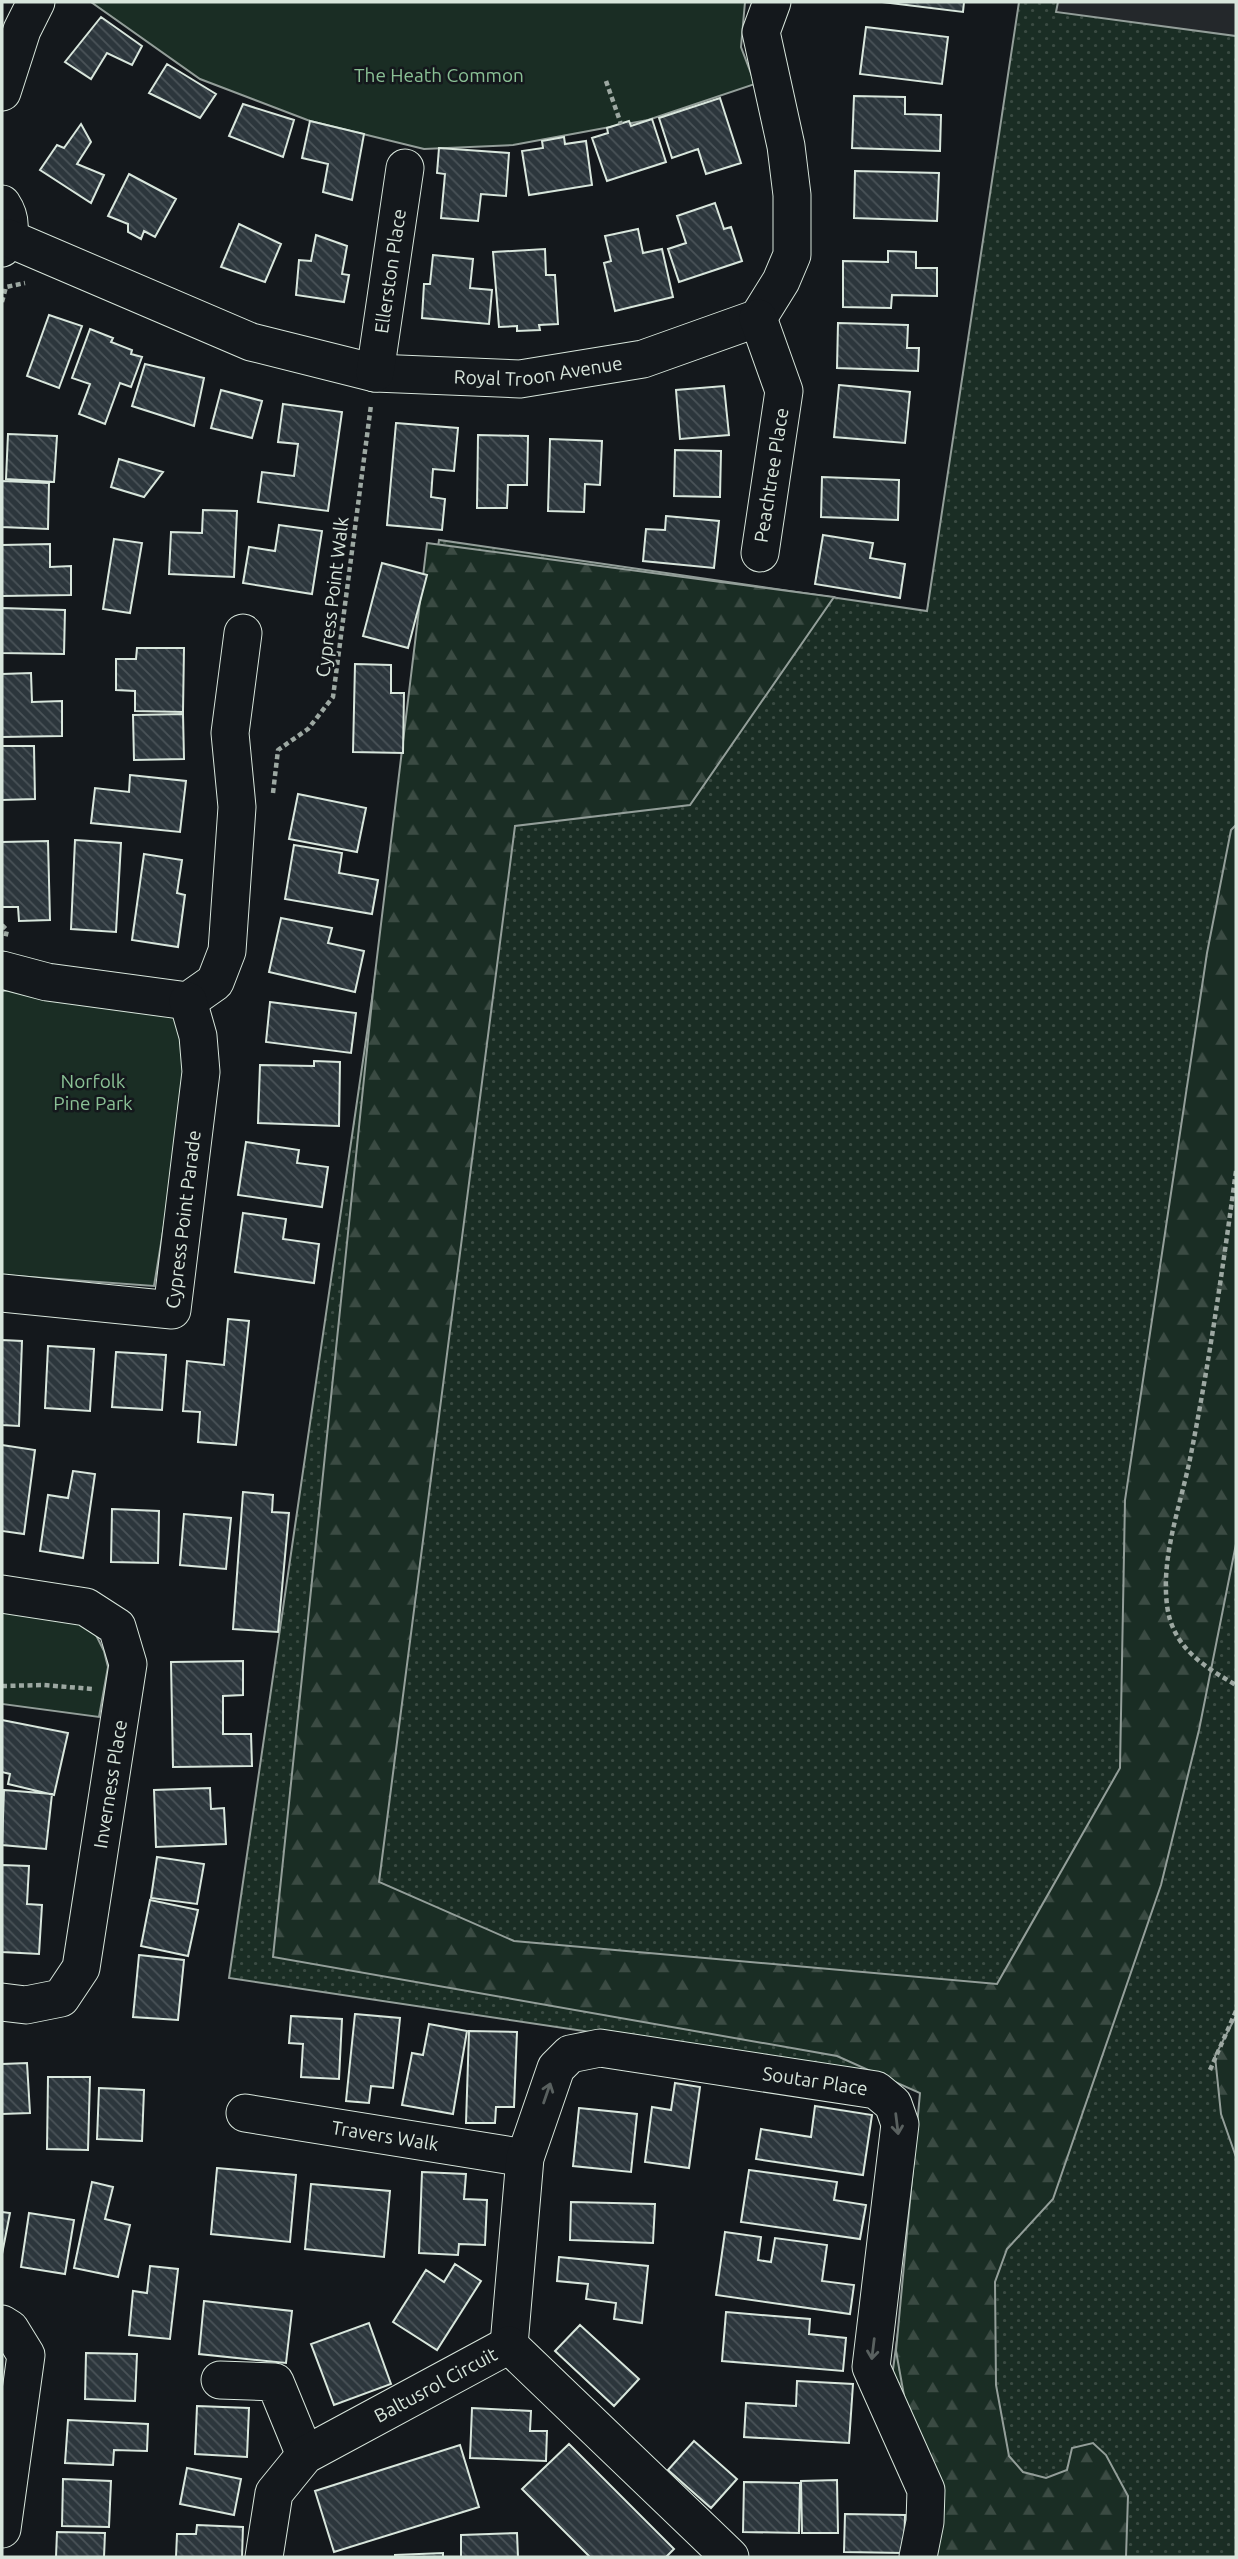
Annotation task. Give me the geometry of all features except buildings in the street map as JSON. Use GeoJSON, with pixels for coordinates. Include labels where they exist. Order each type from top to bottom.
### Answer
{"type":"FeatureCollection","features":[{"type":"Feature","properties":{"kind":"street"},"geometry":{"type":"LineString","coordinates":[[2,92],[22,30],[36,2]]}},
{"type":"Feature","properties":{"kind":"street"},"geometry":{"type":"LineString","coordinates":[[758,318],[781,281],[792,255],[792,195],[786,146],[761,32],[772,2]]}},
{"type":"Feature","properties":{"kind":"street","name":"Ellerston Place"},"geometry":{"type":"LineString","coordinates":[[375,373],[405,168]]}},
{"type":"Feature","properties":{"kind":"street","name":"Royal Troon Avenue"},"geometry":{"type":"LineString","coordinates":[[4,230],[251,342],[375,373],[520,379],[643,359],[758,318]]}},
{"type":"Feature","properties":{"kind":"street","name":"Peachtree Place"},"geometry":{"type":"LineString","coordinates":[[758,318],[784,391],[760,553]]}},
{"type":"Feature","properties":{"kind":"street"},"geometry":{"type":"LineString","coordinates":[[2,970],[47,982],[188,1001],[215,982],[227,951],[237,807],[230,733],[243,633]]}},
{"type":"Feature","properties":{"kind":"street","name":"Cypress Point Parade"},"geometry":{"type":"LineString","coordinates":[[2,1293],[172,1310],[201,1072],[198,1036],[188,1001]]}},
{"type":"Feature","properties":{"kind":"street","name":"Inverness Place"},"geometry":{"type":"LineString","coordinates":[[2,1594],[86,1607],[117,1627],[128,1664],[81,1968],[61,1998],[26,2005],[2,2002]]}},
{"type":"Feature","properties":{"kind":"street","name":"Soutar Place"},"geometry":{"type":"LineString","coordinates":[[509,2344],[525,2158],[556,2068],[570,2054],[600,2048],[876,2090],[893,2104],[900,2124],[872,2367],[926,2490],[925,2522],[918,2557]]}},
{"type":"Feature","properties":{"kind":"street","name":"Travers Walk"},"geometry":{"type":"LineString","coordinates":[[245,2113],[525,2158]]}},
{"type":"Feature","properties":{"kind":"street"},"geometry":{"type":"LineString","coordinates":[[2,2324],[10,2329],[26,2355],[2,2529]]}},
{"type":"Feature","properties":{"kind":"street","name":"Baltusrol Circuit"},"geometry":{"type":"LineString","coordinates":[[264,2557],[274,2493],[305,2455],[509,2344],[730,2557]]}},
{"type":"Feature","properties":{"kind":"street"},"geometry":{"type":"LineString","coordinates":[[220,2380],[275,2382],[305,2455]]}},
{"type":"Feature","properties":{"kind":"path"},"geometry":{"type":"LineString","coordinates":[[606,80],[621,124]]}},
{"type":"Feature","properties":{"kind":"path","name":"Cypress Point Walk"},"geometry":{"type":"LineString","coordinates":[[237,807],[271,809],[278,750],[309,729],[333,696],[375,373]]}},
{"type":"Feature","properties":{"kind":"path"},"geometry":{"type":"LineString","coordinates":[[1236,1171],[1218,1298],[1192,1446],[1167,1562],[1167,1607],[1178,1640],[1199,1664],[1236,1685]]}},
{"type":"Feature","properties":{"kind":"path"},"geometry":{"type":"LineString","coordinates":[[2,1686],[44,1685],[95,1689]]}},
{"type":"Feature","properties":{"kind":"path"},"geometry":{"type":"LineString","coordinates":[[1210,2070],[1236,2011]]}},
{"type":"Feature","properties":{"kind":"green space","name":"The Heath Common"},"geometry":{"type":"Polygon","coordinates":[[[91,2],[745,2],[741,47],[755,84],[648,120],[513,145],[424,149],[310,121],[200,79],[91,2]]]}},
{"type":"Feature","properties":{"kind":"green space"},"geometry":{"type":"Polygon","coordinates":[[[1019,2],[1236,2],[1236,2557],[955,2557],[891,2384],[932,2083],[229,1978],[439,540],[927,611],[1019,2]]]}},
{"type":"Feature","properties":{"kind":"green space"},"geometry":{"type":"Polygon","coordinates":[[[427,543],[834,597],[690,805],[515,826],[379,1882],[514,1941],[997,1984],[1120,1768],[1125,1500],[1207,953],[1231,830],[1236,825],[1236,1544],[1199,1730],[1161,1885],[1053,2199],[1007,2249],[995,2282],[996,2385],[1009,2456],[1023,2472],[1046,2478],[1067,2470],[1072,2448],[1093,2443],[1106,2455],[1128,2496],[1126,2557],[933,2557],[896,2351],[920,2093],[837,2056],[273,1957],[374,982],[427,543]]]}},
{"type":"Feature","properties":{"kind":"green space","name":"Norfolk Pine Park"},"geometry":{"type":"Polygon","coordinates":[[[26,988],[167,1008],[182,1028],[192,1056],[154,1286],[2,1275],[2,991],[26,988]]]}},
{"type":"Feature","properties":{"kind":"green space"},"geometry":{"type":"Polygon","coordinates":[[[2,1611],[82,1623],[94,1631],[108,1667],[99,1717],[2,1704],[2,1611]]]}},
{"type":"Feature","properties":{"kind":"green space"},"geometry":{"type":"Polygon","coordinates":[[[1236,2016],[1236,2157],[1221,2114],[1215,2056],[1236,2016]]]}},
{"type":"Feature","properties":{"kind":"shaded area"},"geometry":{"type":"Polygon","coordinates":[[[1058,2],[1236,2],[1236,36],[1056,12],[1058,2]]]}}]}
